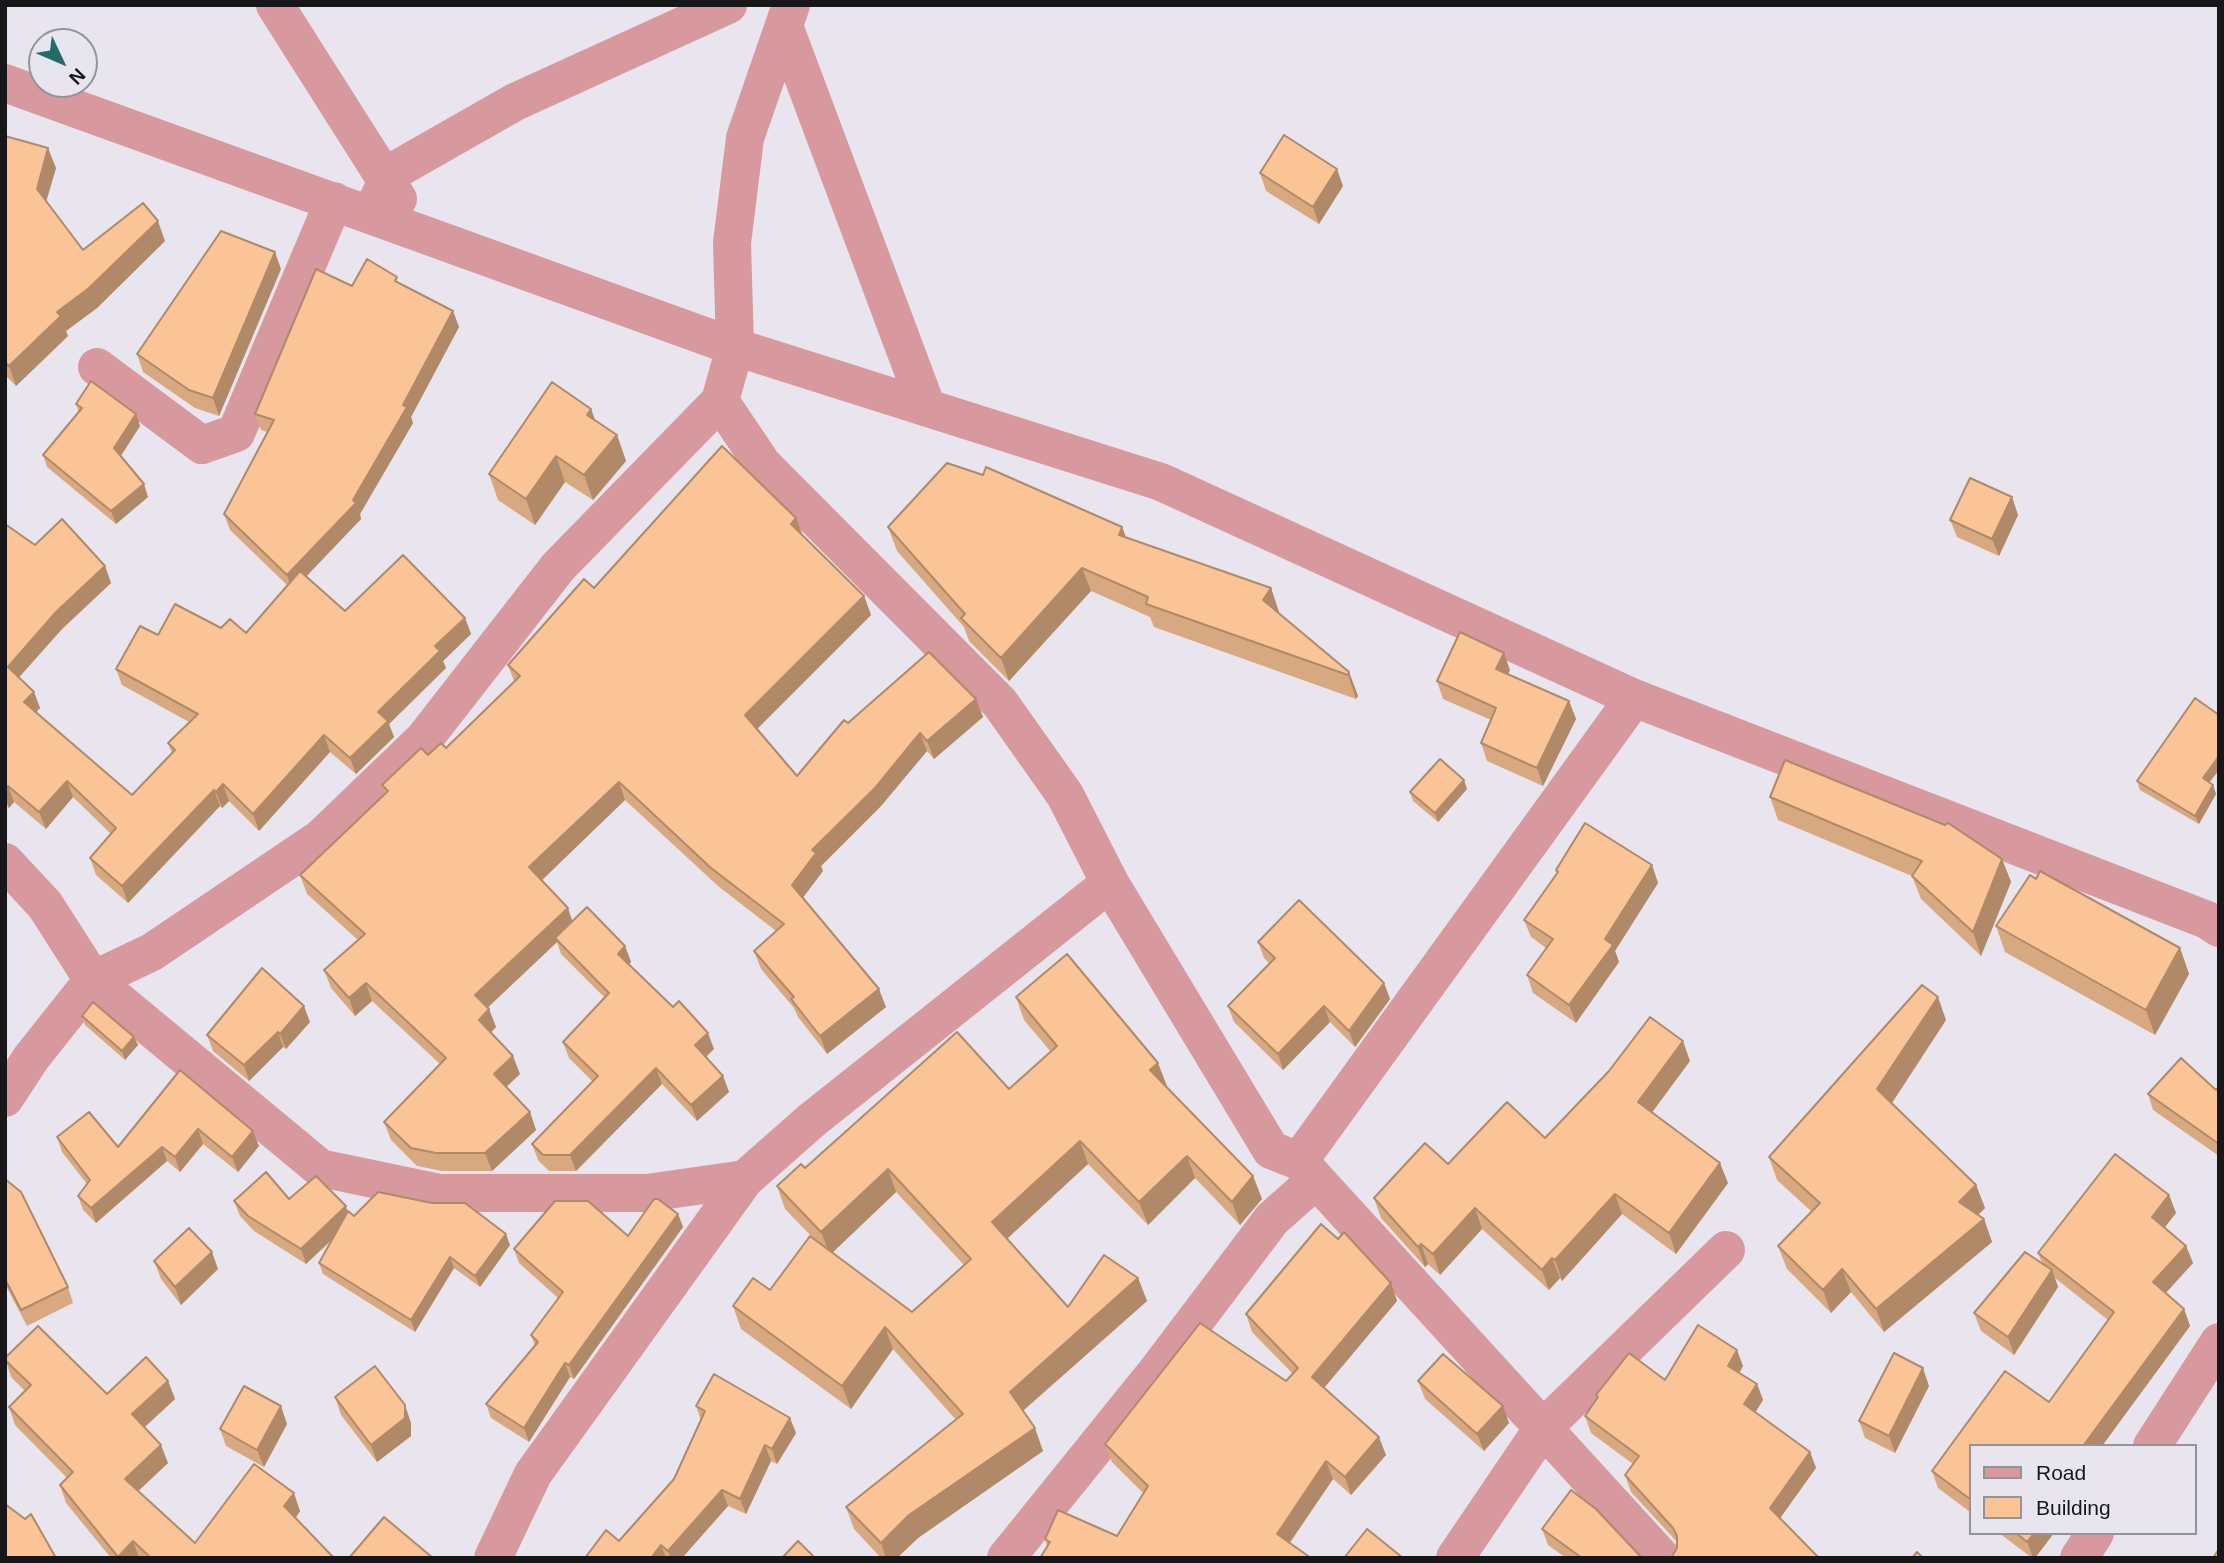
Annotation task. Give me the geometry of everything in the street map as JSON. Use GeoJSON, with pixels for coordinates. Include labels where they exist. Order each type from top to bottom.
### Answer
{"type":"FeatureCollection","features":[{"type":"Feature","properties":{"kind":"street"},"geometry":{"type":"LineString","coordinates":[[275,5],[420,233]]}},
{"type":"Feature","properties":{"kind":"street"},"geometry":{"type":"LineString","coordinates":[[370,215],[392,172],[515,102],[728,5]]}},
{"type":"Feature","properties":{"kind":"street"},"geometry":{"type":"LineString","coordinates":[[5,1098],[31,1058],[93,980],[152,952],[321,838],[424,739],[558,567],[720,401],[735,347],[732,243],[745,138],[788,15]]}},
{"type":"Feature","properties":{"kind":"street"},"geometry":{"type":"LineString","coordinates":[[788,15],[927,408]]}},
{"type":"Feature","properties":{"kind":"street"},"geometry":{"type":"LineString","coordinates":[[5,83],[735,347],[1161,482],[1634,698],[2215,916]]}},
{"type":"Feature","properties":{"kind":"street"},"geometry":{"type":"LineString","coordinates":[[97,367],[202,445],[236,433],[334,201]]}},
{"type":"Feature","properties":{"kind":"street"},"geometry":{"type":"LineString","coordinates":[[720,401],[763,465],[1000,703],[1065,795],[1110,883],[1271,1150],[1307,1171],[1662,1558]]}},
{"type":"Feature","properties":{"kind":"street"},"geometry":{"type":"LineString","coordinates":[[1006,1558],[1157,1371],[1272,1219],[1634,698]]}},
{"type":"Feature","properties":{"kind":"street"},"geometry":{"type":"LineString","coordinates":[[5,862],[45,905],[93,980],[320,1168],[440,1193],[466,1194],[646,1194],[745,1179]]}},
{"type":"Feature","properties":{"kind":"street"},"geometry":{"type":"LineString","coordinates":[[493,1558],[533,1474],[745,1179],[812,1120],[1110,883]]}},
{"type":"Feature","properties":{"kind":"street"},"geometry":{"type":"LineString","coordinates":[[1455,1558],[1543,1428],[1726,1250]]}},
{"type":"Feature","properties":{"kind":"street"},"geometry":{"type":"LineString","coordinates":[[2153,1444],[2219,1342]]}},
{"type":"Feature","properties":{"kind":"street"},"geometry":{"type":"LineString","coordinates":[[2080,1558],[2094,1535]]}},
{"type":"Feature","properties":{"kind":"building"},"geometry":{"type":"Polygon","coordinates":[[[1284,135],[1337,169],[1313,207],[1260,173],[1284,135]]]}},
{"type":"Feature","properties":{"kind":"building"},"geometry":{"type":"Polygon","coordinates":[[[5,136],[48,148],[37,189],[83,250],[143,203],[158,221],[89,288],[57,312],[61,316],[9,366],[5,362],[5,136]]]}},
{"type":"Feature","properties":{"kind":"building"},"geometry":{"type":"Polygon","coordinates":[[[221,231],[275,252],[213,398],[189,390],[137,354],[221,231]]]}},
{"type":"Feature","properties":{"kind":"building"},"geometry":{"type":"Polygon","coordinates":[[[367,259],[397,277],[395,281],[453,311],[403,405],[407,407],[353,500],[356,503],[287,575],[224,514],[274,420],[255,414],[316,269],[352,286],[367,259]]]}},
{"type":"Feature","properties":{"kind":"building"},"geometry":{"type":"Polygon","coordinates":[[[91,381],[136,414],[114,448],[144,484],[111,511],[43,455],[82,408],[76,404],[91,381]]]}},
{"type":"Feature","properties":{"kind":"building"},"geometry":{"type":"Polygon","coordinates":[[[552,382],[591,409],[587,415],[617,435],[584,475],[556,456],[526,499],[489,474],[552,382]]]}},
{"type":"Feature","properties":{"kind":"building"},"geometry":{"type":"Polygon","coordinates":[[[722,446],[796,518],[791,524],[864,596],[745,715],[797,776],[844,720],[848,723],[929,652],[976,699],[927,741],[920,733],[875,788],[812,850],[816,853],[792,885],[879,989],[820,1036],[791,999],[794,997],[754,951],[784,924],[711,868],[619,782],[529,867],[568,908],[475,995],[489,1009],[479,1020],[513,1056],[494,1074],[530,1112],[485,1153],[436,1153],[411,1148],[384,1122],[446,1058],[366,983],[349,998],[324,970],[365,934],[300,875],[388,791],[382,785],[421,748],[428,755],[441,743],[446,748],[520,676],[508,665],[584,579],[594,588],[722,446]]]}},
{"type":"Feature","properties":{"kind":"building"},"geometry":{"type":"Polygon","coordinates":[[[947,463],[983,475],[986,467],[1122,527],[1119,535],[1271,588],[1263,600],[1349,672],[1348,675],[1146,604],[1148,597],[1082,568],[1001,658],[961,618],[965,614],[888,527],[947,463]]]}},
{"type":"Feature","properties":{"kind":"building"},"geometry":{"type":"Polygon","coordinates":[[[1970,478],[2012,497],[1992,539],[1950,520],[1970,478]]]}},
{"type":"Feature","properties":{"kind":"building"},"geometry":{"type":"Polygon","coordinates":[[[62,519],[105,566],[56,612],[8,667],[34,692],[24,702],[132,795],[175,750],[168,743],[198,714],[116,669],[140,626],[158,635],[175,604],[221,628],[230,619],[246,633],[300,571],[345,611],[403,555],[465,618],[435,646],[440,651],[378,712],[388,721],[350,758],[324,735],[253,814],[223,784],[216,792],[214,790],[122,886],[90,858],[116,828],[67,781],[39,812],[8,786],[5,789],[5,524],[35,545],[62,519]]]}},
{"type":"Feature","properties":{"kind":"building"},"geometry":{"type":"Polygon","coordinates":[[[1460,632],[1504,653],[1496,669],[1569,701],[1537,768],[1481,743],[1496,708],[1437,681],[1460,632]]]}},
{"type":"Feature","properties":{"kind":"building"},"geometry":{"type":"Polygon","coordinates":[[[2195,698],[2219,715],[2219,756],[2203,778],[2213,785],[2195,816],[2137,781],[2195,698]]]}},
{"type":"Feature","properties":{"kind":"building"},"geometry":{"type":"Polygon","coordinates":[[[1440,759],[1464,780],[1435,813],[1410,792],[1440,759]]]}},
{"type":"Feature","properties":{"kind":"building"},"geometry":{"type":"Polygon","coordinates":[[[1785,760],[1945,825],[1948,823],[2002,859],[1973,932],[1912,876],[1922,861],[1770,797],[1785,760]]]}},
{"type":"Feature","properties":{"kind":"building"},"geometry":{"type":"Polygon","coordinates":[[[1585,823],[1652,865],[1605,939],[1613,945],[1569,1005],[1527,975],[1553,939],[1524,920],[1558,872],[1556,870],[1585,823]]]}},
{"type":"Feature","properties":{"kind":"building"},"geometry":{"type":"Polygon","coordinates":[[[2040,871],[2180,948],[2146,1010],[1996,926],[2030,875],[2036,879],[2040,871]]]}},
{"type":"Feature","properties":{"kind":"building"},"geometry":{"type":"Polygon","coordinates":[[[1299,900],[1384,983],[1349,1031],[1324,1006],[1278,1054],[1228,1006],[1275,958],[1258,942],[1299,900]]]}},
{"type":"Feature","properties":{"kind":"building"},"geometry":{"type":"Polygon","coordinates":[[[587,907],[625,946],[618,954],[673,1007],[679,1001],[708,1033],[695,1045],[723,1076],[691,1105],[656,1068],[570,1155],[543,1155],[532,1144],[598,1076],[563,1042],[609,993],[555,938],[587,907]]]}},
{"type":"Feature","properties":{"kind":"building"},"geometry":{"type":"Polygon","coordinates":[[[1067,954],[1158,1063],[1150,1070],[1253,1176],[1232,1202],[1187,1156],[1139,1202],[1080,1141],[992,1222],[1068,1307],[1104,1255],[1138,1278],[1010,1392],[1035,1428],[909,1515],[881,1543],[846,1507],[963,1414],[885,1327],[842,1386],[733,1306],[753,1278],[770,1290],[810,1236],[912,1312],[971,1259],[888,1169],[821,1232],[777,1186],[801,1164],[805,1168],[957,1032],[1009,1089],[1057,1046],[1016,997],[1067,954]]]}},
{"type":"Feature","properties":{"kind":"building"},"geometry":{"type":"Polygon","coordinates":[[[262,968],[304,1006],[280,1034],[278,1032],[244,1065],[207,1035],[262,968]]]}},
{"type":"Feature","properties":{"kind":"building"},"geometry":{"type":"Polygon","coordinates":[[[1922,985],[1938,997],[1877,1089],[1976,1185],[1959,1202],[1984,1219],[1876,1309],[1842,1269],[1823,1290],[1778,1246],[1820,1203],[1769,1157],[1922,985]]]}},
{"type":"Feature","properties":{"kind":"building"},"geometry":{"type":"Polygon","coordinates":[[[93,1002],[134,1037],[122,1051],[82,1016],[93,1002]]]}},
{"type":"Feature","properties":{"kind":"building"},"geometry":{"type":"Polygon","coordinates":[[[1650,1017],[1683,1041],[1638,1102],[1720,1163],[1669,1233],[1615,1194],[1555,1260],[1552,1258],[1542,1270],[1475,1208],[1433,1254],[1421,1244],[1418,1247],[1374,1198],[1425,1143],[1448,1164],[1507,1102],[1545,1138],[1609,1071],[1650,1017]]]}},
{"type":"Feature","properties":{"kind":"building"},"geometry":{"type":"Polygon","coordinates":[[[2181,1058],[2216,1090],[2219,1086],[2219,1144],[2148,1094],[2181,1058]]]}},
{"type":"Feature","properties":{"kind":"building"},"geometry":{"type":"Polygon","coordinates":[[[180,1070],[253,1131],[232,1157],[198,1129],[175,1157],[162,1147],[91,1208],[78,1196],[90,1180],[57,1137],[89,1112],[118,1147],[180,1070]]]}},
{"type":"Feature","properties":{"kind":"building"},"geometry":{"type":"Polygon","coordinates":[[[2115,1154],[2169,1195],[2152,1217],[2186,1246],[2153,1282],[2184,1309],[2084,1444],[1968,1444],[1968,1498],[1932,1471],[2005,1371],[2049,1402],[2114,1312],[2038,1253],[2115,1154]]]}},
{"type":"Feature","properties":{"kind":"building"},"geometry":{"type":"Polygon","coordinates":[[[266,1172],[289,1199],[316,1176],[346,1206],[301,1249],[248,1216],[234,1201],[266,1172]]]}},
{"type":"Feature","properties":{"kind":"building"},"geometry":{"type":"Polygon","coordinates":[[[5,1179],[21,1192],[68,1287],[21,1310],[5,1279],[5,1179]]]}},
{"type":"Feature","properties":{"kind":"building"},"geometry":{"type":"Polygon","coordinates":[[[378,1192],[432,1203],[465,1203],[506,1234],[475,1276],[450,1257],[411,1320],[319,1263],[348,1211],[354,1216],[378,1192]]]}},
{"type":"Feature","properties":{"kind":"building"},"geometry":{"type":"Polygon","coordinates":[[[654,1199],[658,1199],[678,1214],[569,1365],[565,1363],[524,1428],[486,1404],[538,1342],[531,1335],[563,1292],[514,1249],[555,1201],[588,1201],[628,1236],[654,1199]]]}},
{"type":"Feature","properties":{"kind":"building"},"geometry":{"type":"Polygon","coordinates":[[[1321,1224],[1338,1239],[1344,1232],[1391,1283],[1312,1377],[1379,1437],[1345,1477],[1326,1461],[1277,1534],[1311,1558],[1040,1558],[1050,1542],[1045,1539],[1058,1510],[1117,1536],[1148,1486],[1105,1444],[1200,1323],[1286,1381],[1298,1368],[1246,1314],[1321,1224]]]}},
{"type":"Feature","properties":{"kind":"building"},"geometry":{"type":"Polygon","coordinates":[[[189,1228],[212,1252],[175,1287],[154,1261],[189,1228]]]}},
{"type":"Feature","properties":{"kind":"building"},"geometry":{"type":"Polygon","coordinates":[[[2025,1252],[2052,1270],[2008,1337],[1974,1313],[2025,1252]]]}},
{"type":"Feature","properties":{"kind":"building"},"geometry":{"type":"Polygon","coordinates":[[[1698,1325],[1737,1350],[1728,1366],[1757,1384],[1744,1404],[1810,1452],[1770,1508],[1819,1558],[1671,1558],[1677,1548],[1677,1536],[1673,1528],[1625,1475],[1639,1456],[1585,1416],[1598,1397],[1596,1395],[1629,1353],[1665,1380],[1698,1325]]]}},
{"type":"Feature","properties":{"kind":"building"},"geometry":{"type":"Polygon","coordinates":[[[38,1326],[107,1394],[146,1357],[168,1381],[132,1414],[161,1445],[125,1479],[195,1543],[254,1464],[294,1493],[284,1506],[334,1558],[151,1558],[133,1541],[118,1557],[60,1485],[73,1472],[9,1407],[31,1385],[5,1358],[38,1326]]]}},
{"type":"Feature","properties":{"kind":"building"},"geometry":{"type":"Polygon","coordinates":[[[1894,1353],[1923,1368],[1889,1436],[1859,1421],[1894,1353]]]}},
{"type":"Feature","properties":{"kind":"building"},"geometry":{"type":"Polygon","coordinates":[[[1443,1354],[1503,1406],[1477,1434],[1418,1381],[1443,1354]]]}},
{"type":"Feature","properties":{"kind":"building"},"geometry":{"type":"Polygon","coordinates":[[[375,1366],[405,1405],[405,1418],[371,1445],[335,1397],[375,1366]]]}},
{"type":"Feature","properties":{"kind":"building"},"geometry":{"type":"Polygon","coordinates":[[[714,1374],[790,1418],[772,1449],[765,1445],[740,1499],[722,1490],[668,1551],[661,1545],[651,1558],[585,1558],[606,1530],[619,1541],[674,1479],[705,1411],[696,1406],[714,1374]]]}},
{"type":"Feature","properties":{"kind":"building"},"geometry":{"type":"Polygon","coordinates":[[[244,1386],[281,1406],[257,1450],[220,1429],[244,1386]]]}},
{"type":"Feature","properties":{"kind":"building"},"geometry":{"type":"Polygon","coordinates":[[[1571,1490],[1596,1509],[1642,1558],[1582,1558],[1542,1529],[1571,1490]]]}},
{"type":"Feature","properties":{"kind":"building"},"geometry":{"type":"Polygon","coordinates":[[[5,1504],[25,1519],[31,1514],[56,1558],[5,1558],[5,1504]]]}},
{"type":"Feature","properties":{"kind":"building"},"geometry":{"type":"Polygon","coordinates":[[[384,1517],[433,1558],[349,1558],[384,1517]]]}},
{"type":"Feature","properties":{"kind":"building"},"geometry":{"type":"Polygon","coordinates":[[[1367,1529],[1403,1558],[1344,1558],[1367,1529]]]}},
{"type":"Feature","properties":{"kind":"building"},"geometry":{"type":"Polygon","coordinates":[[[2018,1535],[2032,1535],[2027,1542],[2018,1535]]]}},
{"type":"Feature","properties":{"kind":"building"},"geometry":{"type":"Polygon","coordinates":[[[798,1541],[815,1558],[782,1558],[798,1541]]]}},
{"type":"Feature","properties":{"kind":"building"},"geometry":{"type":"Polygon","coordinates":[[[1917,1552],[1923,1558],[1912,1558],[1917,1552]]]}}]}
